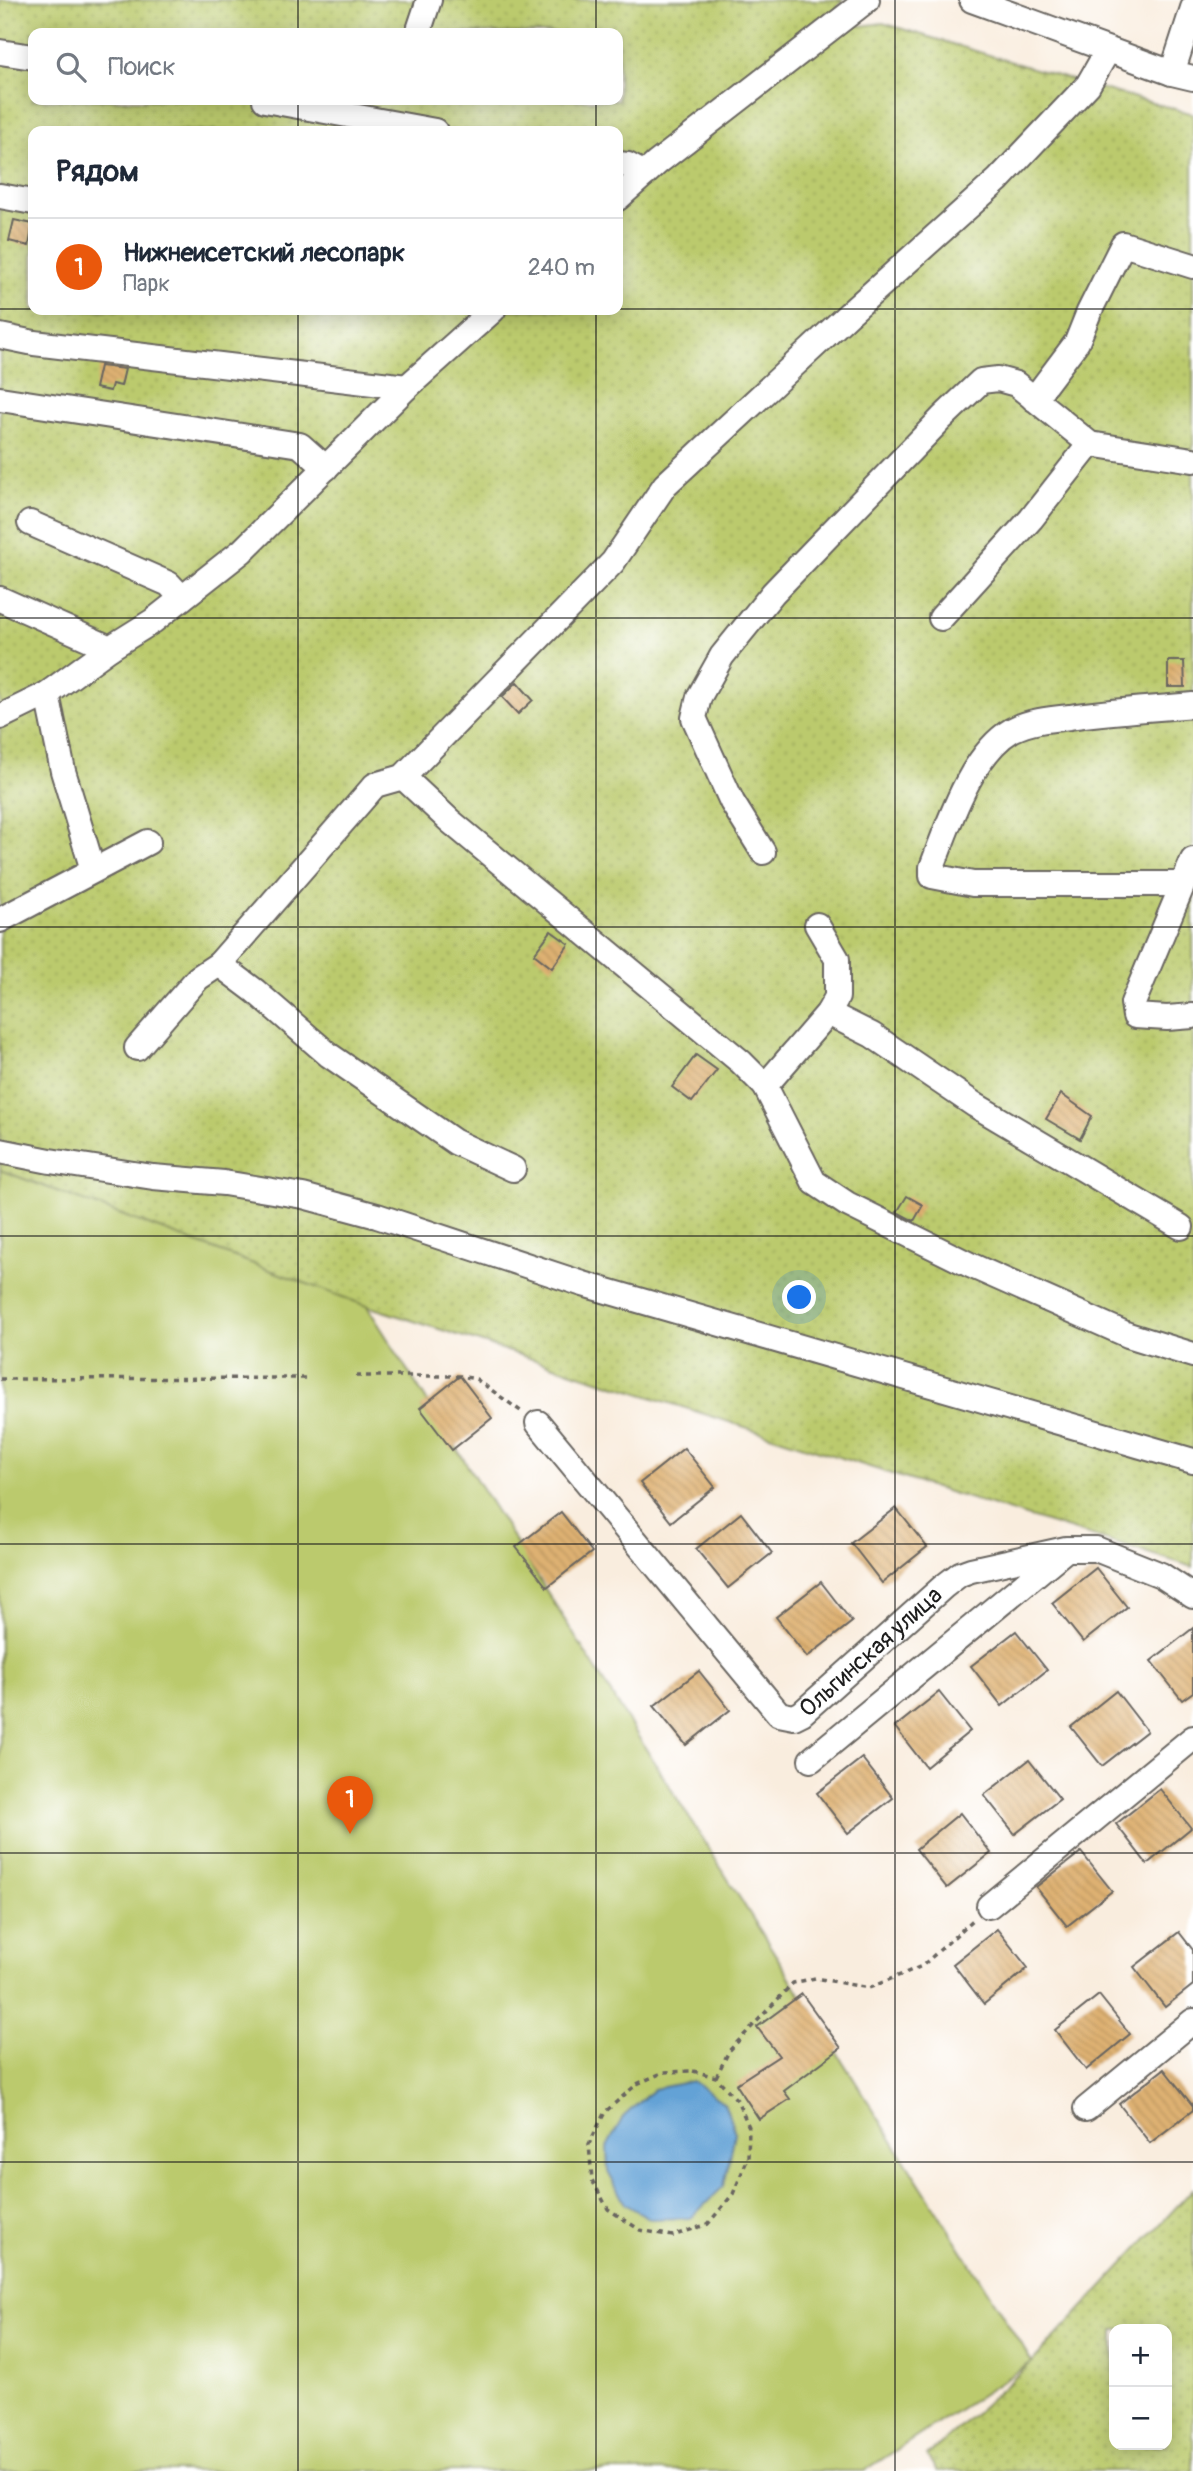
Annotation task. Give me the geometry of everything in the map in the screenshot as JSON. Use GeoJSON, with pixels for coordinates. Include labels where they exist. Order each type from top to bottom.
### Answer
{"type":"FeatureCollection","features":[{"type":"Feature","properties":{"kind":"street"},"geometry":{"type":"LineString","coordinates":[[420,28],[429,0]]}},
{"type":"Feature","properties":{"kind":"street"},"geometry":{"type":"LineString","coordinates":[[623,194],[867,0]]}},
{"type":"Feature","properties":{"kind":"street"},"geometry":{"type":"LineString","coordinates":[[972,0],[1182,76],[1193,8]]}},
{"type":"Feature","properties":{"kind":"street"},"geometry":{"type":"LineString","coordinates":[[137,1048],[198,978],[219,964],[375,785],[403,777],[613,562],[665,485],[998,180],[1088,85],[1108,50]]}},
{"type":"Feature","properties":{"kind":"street"},"geometry":{"type":"LineString","coordinates":[[0,52],[28,57]]}},
{"type":"Feature","properties":{"kind":"street"},"geometry":{"type":"LineString","coordinates":[[292,105],[408,126]]}},
{"type":"Feature","properties":{"kind":"street"},"geometry":{"type":"LineString","coordinates":[[623,164],[646,174]]}},
{"type":"Feature","properties":{"kind":"street"},"geometry":{"type":"LineString","coordinates":[[0,196],[28,201]]}},
{"type":"Feature","properties":{"kind":"street"},"geometry":{"type":"LineString","coordinates":[[1034,399],[1077,342],[1123,244],[1193,265]]}},
{"type":"Feature","properties":{"kind":"street"},"geometry":{"type":"LineString","coordinates":[[0,717],[47,694],[110,648],[153,621],[242,551],[407,387],[487,315]]}},
{"type":"Feature","properties":{"kind":"street"},"geometry":{"type":"LineString","coordinates":[[0,336],[34,343],[407,387]]}},
{"type":"Feature","properties":{"kind":"street"},"geometry":{"type":"LineString","coordinates":[[763,852],[732,802],[694,718],[699,697],[722,656],[774,593],[981,381],[998,379],[1016,384],[1090,443],[1193,460]]}},
{"type":"Feature","properties":{"kind":"street"},"geometry":{"type":"LineString","coordinates":[[0,399],[300,444],[326,468]]}},
{"type":"Feature","properties":{"kind":"street"},"geometry":{"type":"LineString","coordinates":[[940,618],[1031,519],[1090,443]]}},
{"type":"Feature","properties":{"kind":"street"},"geometry":{"type":"LineString","coordinates":[[30,523],[169,584],[182,598]]}},
{"type":"Feature","properties":{"kind":"street"},"geometry":{"type":"LineString","coordinates":[[0,599],[110,648]]}},
{"type":"Feature","properties":{"kind":"street"},"geometry":{"type":"LineString","coordinates":[[47,694],[63,771],[93,870]]}},
{"type":"Feature","properties":{"kind":"street"},"geometry":{"type":"LineString","coordinates":[[1182,884],[973,884],[932,876],[932,867],[957,801],[992,747],[1013,730],[1044,720],[1193,705]]}},
{"type":"Feature","properties":{"kind":"street"},"geometry":{"type":"LineString","coordinates":[[403,777],[450,821],[741,1062],[765,1086],[814,1182],[847,1204],[970,1265],[1128,1335],[1193,1355]]}},
{"type":"Feature","properties":{"kind":"street"},"geometry":{"type":"LineString","coordinates":[[0,920],[148,842]]}},
{"type":"Feature","properties":{"kind":"street"},"geometry":{"type":"LineString","coordinates":[[1193,860],[1133,1003],[1136,1016],[1193,1016]]}},
{"type":"Feature","properties":{"kind":"street"},"geometry":{"type":"LineString","coordinates":[[765,1086],[828,1013],[837,997],[838,959],[817,925]]}},
{"type":"Feature","properties":{"kind":"street"},"geometry":{"type":"LineString","coordinates":[[219,964],[255,991],[329,1055],[455,1142],[513,1169]]}},
{"type":"Feature","properties":{"kind":"street"},"geometry":{"type":"LineString","coordinates":[[828,1013],[872,1035],[975,1105],[1181,1227]]}},
{"type":"Feature","properties":{"kind":"street"},"geometry":{"type":"LineString","coordinates":[[0,1151],[153,1177],[224,1183],[303,1196],[377,1216],[583,1284],[1193,1461]]}},
{"type":"Feature","properties":{"kind":"street","name":"Ольгинская улица"},"geometry":{"type":"LineString","coordinates":[[538,1423],[779,1714],[787,1717],[802,1713],[952,1579],[971,1570],[1066,1549],[1096,1549],[1150,1570],[1174,1582],[1193,1597]]}},
{"type":"Feature","properties":{"kind":"street"},"geometry":{"type":"LineString","coordinates":[[811,1760],[1066,1549]]}},
{"type":"Feature","properties":{"kind":"street"},"geometry":{"type":"LineString","coordinates":[[989,1906],[1193,1738]]}},
{"type":"Feature","properties":{"kind":"street"},"geometry":{"type":"LineString","coordinates":[[1086,2109],[1193,2021]]}},
{"type":"Feature","properties":{"kind":"path"},"geometry":{"type":"LineString","coordinates":[[356,1376],[460,1376],[475,1379],[538,1423]]}},
{"type":"Feature","properties":{"kind":"path"},"geometry":{"type":"LineString","coordinates":[[0,1379],[307,1378]]}},
{"type":"Feature","properties":{"kind":"path"},"geometry":{"type":"LineString","coordinates":[[716,2077],[729,2050],[793,1983],[815,1978],[869,1988],[922,1966],[989,1906]]}},
{"type":"Feature","properties":{"kind":"path"},"geometry":{"type":"LineString","coordinates":[[693,2071],[716,2077],[737,2099],[749,2127],[748,2158],[733,2194],[708,2224],[673,2236],[640,2230],[608,2209],[592,2180],[589,2144],[605,2112],[637,2084],[664,2072],[693,2071]]}},
{"type":"Feature","properties":{"kind":"green space"},"geometry":{"type":"Polygon","coordinates":[[[0,0],[843,0],[837,7],[861,26],[883,23],[1193,114],[1193,1567],[932,1487],[367,1306],[0,1215],[0,0]]]}},
{"type":"Feature","properties":{"kind":"green space"},"geometry":{"type":"Polygon","coordinates":[[[0,1170],[367,1306],[1032,2362],[864,2471],[0,2471],[0,1170]]]}},
{"type":"Feature","properties":{"kind":"green space"},"geometry":{"type":"Polygon","coordinates":[[[1193,2189],[1193,2471],[937,2471],[927,2456],[1032,2362],[1193,2189]]]}},
{"type":"Feature","properties":{"kind":"water"},"geometry":{"type":"Polygon","coordinates":[[[693,2081],[724,2103],[735,2133],[724,2186],[691,2218],[651,2219],[625,2204],[608,2172],[607,2147],[623,2117],[654,2089],[693,2081]]]}},
{"type":"Feature","properties":{"kind":"building"},"geometry":{"type":"Polygon","coordinates":[[[14,220],[28,223],[28,246],[9,241],[14,220]]]}},
{"type":"Feature","properties":{"kind":"building"},"geometry":{"type":"Polygon","coordinates":[[[100,366],[125,369],[121,386],[112,384],[110,391],[95,388],[100,366]]]}},
{"type":"Feature","properties":{"kind":"building"},"geometry":{"type":"Polygon","coordinates":[[[1168,661],[1184,661],[1185,687],[1168,687],[1168,661]]]}},
{"type":"Feature","properties":{"kind":"building"},"geometry":{"type":"Polygon","coordinates":[[[517,682],[533,700],[518,714],[502,697],[517,682]]]}},
{"type":"Feature","properties":{"kind":"building"},"geometry":{"type":"Polygon","coordinates":[[[551,931],[569,944],[552,968],[534,954],[551,931]]]}},
{"type":"Feature","properties":{"kind":"building"},"geometry":{"type":"Polygon","coordinates":[[[696,1055],[717,1070],[692,1102],[672,1087],[696,1055]]]}},
{"type":"Feature","properties":{"kind":"building"},"geometry":{"type":"Polygon","coordinates":[[[1061,1094],[1092,1116],[1080,1139],[1046,1119],[1061,1094]]]}},
{"type":"Feature","properties":{"kind":"building"},"geometry":{"type":"Polygon","coordinates":[[[907,1196],[923,1205],[914,1221],[897,1212],[907,1196]]]}},
{"type":"Feature","properties":{"kind":"building"},"geometry":{"type":"Polygon","coordinates":[[[460,1376],[492,1418],[452,1450],[420,1408],[460,1376]]]}},
{"type":"Feature","properties":{"kind":"building"},"geometry":{"type":"Polygon","coordinates":[[[684,1448],[715,1487],[671,1522],[640,1483],[684,1448]]]}},
{"type":"Feature","properties":{"kind":"building"},"geometry":{"type":"Polygon","coordinates":[[[896,1508],[927,1547],[882,1583],[851,1543],[896,1508]]]}},
{"type":"Feature","properties":{"kind":"building"},"geometry":{"type":"Polygon","coordinates":[[[561,1512],[592,1552],[547,1587],[516,1547],[561,1512]]]}},
{"type":"Feature","properties":{"kind":"building"},"geometry":{"type":"Polygon","coordinates":[[[741,1513],[772,1553],[728,1588],[696,1549],[741,1513]]]}},
{"type":"Feature","properties":{"kind":"building"},"geometry":{"type":"Polygon","coordinates":[[[1096,1568],[1127,1607],[1083,1642],[1052,1603],[1096,1568]]]}},
{"type":"Feature","properties":{"kind":"building"},"geometry":{"type":"Polygon","coordinates":[[[821,1582],[852,1622],[807,1657],[776,1617],[821,1582]]]}},
{"type":"Feature","properties":{"kind":"building"},"geometry":{"type":"Polygon","coordinates":[[[1193,1628],[1193,1692],[1182,1700],[1151,1661],[1193,1628]]]}},
{"type":"Feature","properties":{"kind":"building"},"geometry":{"type":"Polygon","coordinates":[[[1016,1631],[1047,1670],[1002,1706],[971,1666],[1016,1631]]]}},
{"type":"Feature","properties":{"kind":"building"},"geometry":{"type":"Polygon","coordinates":[[[699,1671],[730,1710],[686,1745],[654,1706],[699,1671]]]}},
{"type":"Feature","properties":{"kind":"building"},"geometry":{"type":"Polygon","coordinates":[[[1116,1691],[1147,1731],[1102,1766],[1071,1727],[1116,1691]]]}},
{"type":"Feature","properties":{"kind":"building"},"geometry":{"type":"Polygon","coordinates":[[[939,1692],[970,1731],[926,1767],[895,1727],[939,1692]]]}},
{"type":"Feature","properties":{"kind":"building"},"geometry":{"type":"Polygon","coordinates":[[[862,1758],[893,1798],[848,1833],[817,1793],[862,1758]]]}},
{"type":"Feature","properties":{"kind":"building"},"geometry":{"type":"Polygon","coordinates":[[[1029,1760],[1060,1799],[1015,1834],[984,1795],[1029,1760]]]}},
{"type":"Feature","properties":{"kind":"building"},"geometry":{"type":"Polygon","coordinates":[[[1160,1789],[1191,1828],[1147,1864],[1116,1824],[1160,1789]]]}},
{"type":"Feature","properties":{"kind":"building"},"geometry":{"type":"Polygon","coordinates":[[[960,1813],[991,1853],[947,1888],[916,1849],[960,1813]]]}},
{"type":"Feature","properties":{"kind":"building"},"geometry":{"type":"Polygon","coordinates":[[[1081,1852],[1112,1891],[1067,1926],[1036,1887],[1081,1852]]]}},
{"type":"Feature","properties":{"kind":"building"},"geometry":{"type":"Polygon","coordinates":[[[997,1929],[1028,1968],[984,2004],[953,1964],[997,1929]]]}},
{"type":"Feature","properties":{"kind":"building"},"geometry":{"type":"Polygon","coordinates":[[[1179,1932],[1193,1950],[1193,1985],[1165,2007],[1134,1967],[1179,1932]]]}},
{"type":"Feature","properties":{"kind":"building"},"geometry":{"type":"Polygon","coordinates":[[[802,1994],[841,2048],[784,2091],[790,2099],[759,2119],[736,2084],[779,2056],[757,2027],[802,1994]]]}},
{"type":"Feature","properties":{"kind":"building"},"geometry":{"type":"Polygon","coordinates":[[[1099,1995],[1130,2034],[1086,2070],[1055,2030],[1099,1995]]]}},
{"type":"Feature","properties":{"kind":"building"},"geometry":{"type":"Polygon","coordinates":[[[1164,2069],[1193,2106],[1193,2110],[1150,2143],[1119,2104],[1164,2069]]]}},
{"type":"Feature","properties":{"kind":"place","name":"Нижнеисетский лесопарк"},"geometry":{"type":"Point","coordinates":[350,1834]}}]}
